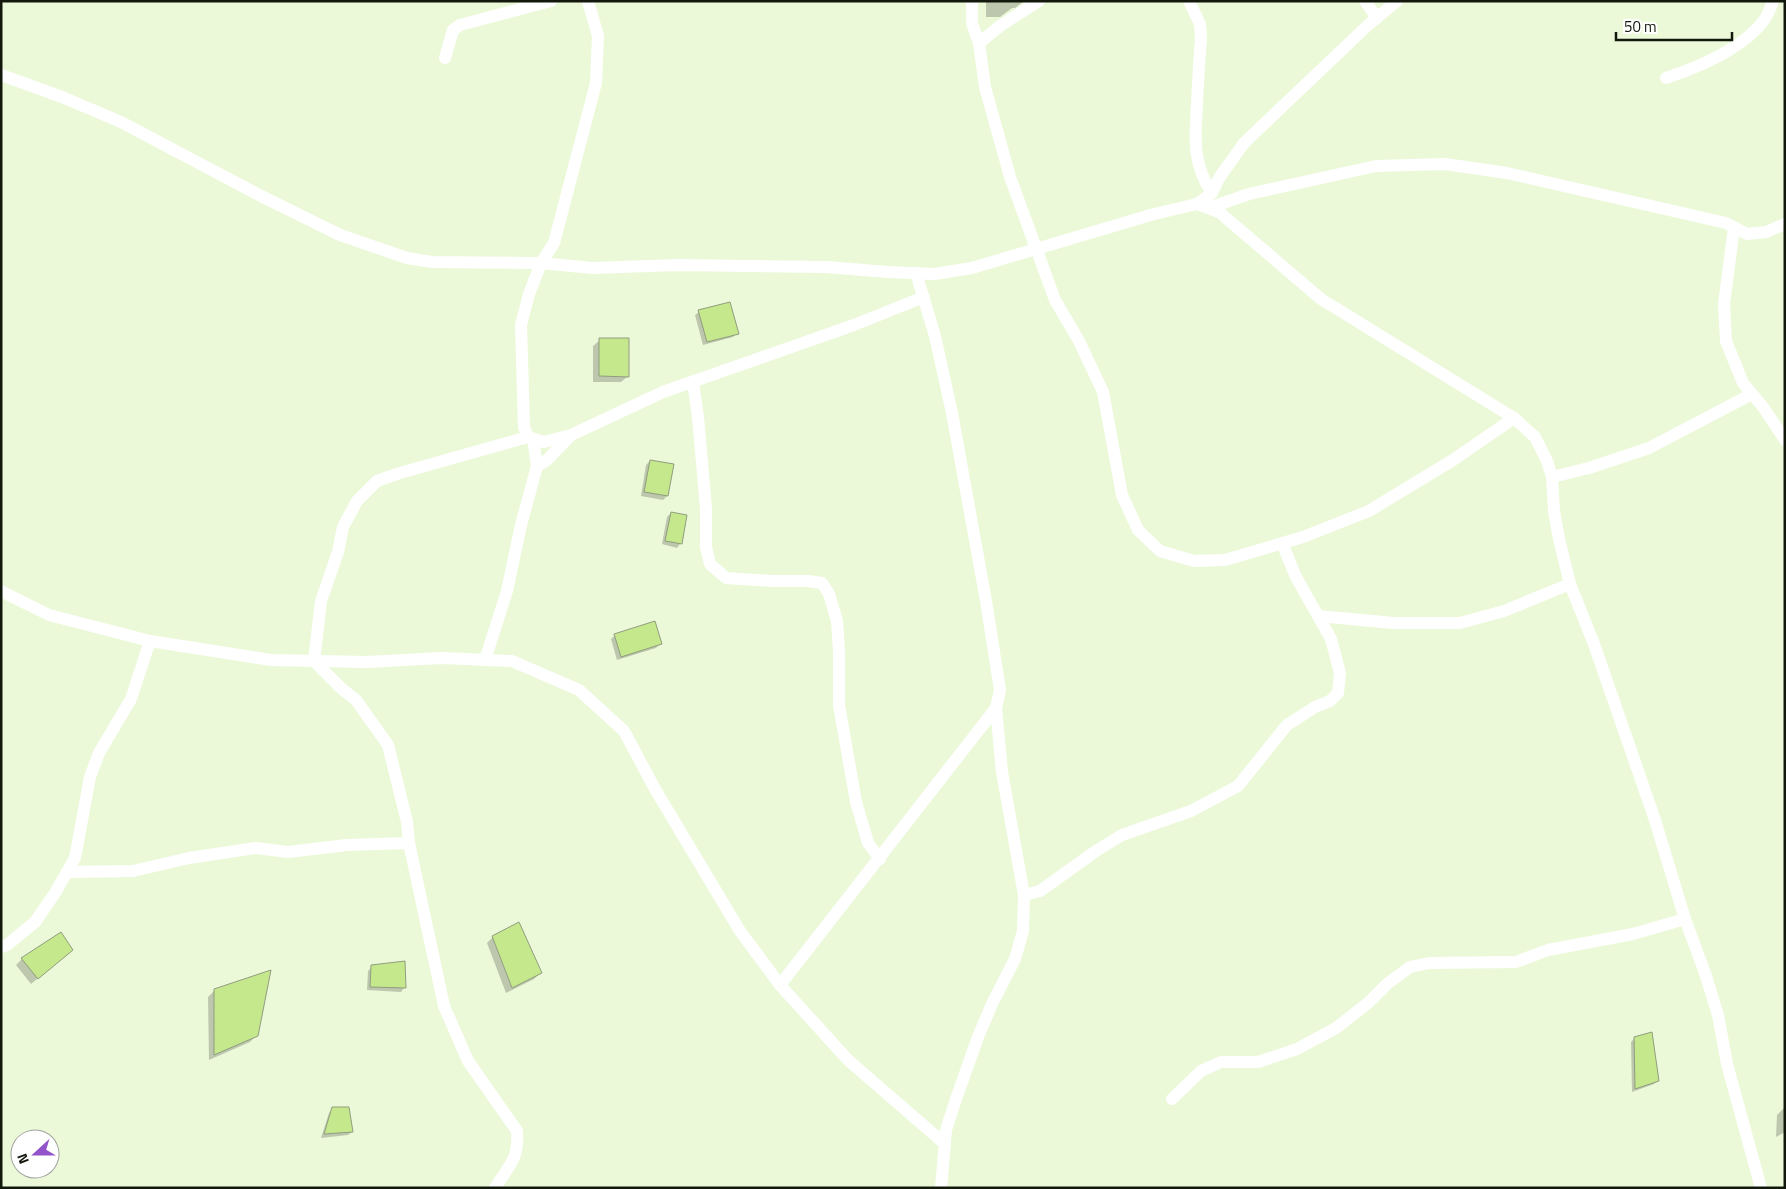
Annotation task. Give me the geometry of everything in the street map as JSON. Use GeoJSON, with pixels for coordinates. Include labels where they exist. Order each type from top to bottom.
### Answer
{"type":"FeatureCollection","features":[{"type":"Feature","properties":{"kind":"street"},"geometry":{"type":"LineString","coordinates":[[445,58],[453,30],[460,25],[551,1]]}},
{"type":"Feature","properties":{"kind":"street"},"geometry":{"type":"LineString","coordinates":[[485,660],[507,591],[523,516],[537,466],[530,438],[524,427],[521,325],[529,294],[541,263],[554,243],[596,83],[598,36],[588,1]]}},
{"type":"Feature","properties":{"kind":"street"},"geometry":{"type":"LineString","coordinates":[[972,1],[972,23],[979,43],[985,87],[1010,177],[1055,300],[1079,341],[1103,392],[1122,495],[1138,530],[1160,551],[1194,560],[1225,560],[1303,537],[1369,510],[1453,460],[1514,418]]}},
{"type":"Feature","properties":{"kind":"street"},"geometry":{"type":"LineString","coordinates":[[979,43],[1000,26],[1039,1]]}},
{"type":"Feature","properties":{"kind":"street"},"geometry":{"type":"LineString","coordinates":[[1189,1],[1200,24],[1201,39],[1194,145],[1198,164],[1205,182],[1212,193]]}},
{"type":"Feature","properties":{"kind":"street"},"geometry":{"type":"LineString","coordinates":[[1365,1],[1377,18]]}},
{"type":"Feature","properties":{"kind":"street"},"geometry":{"type":"LineString","coordinates":[[1203,206],[1219,178],[1244,143],[1397,1]]}},
{"type":"Feature","properties":{"kind":"street"},"geometry":{"type":"LineString","coordinates":[[1666,78],[1697,68],[1740,43],[1765,19],[1773,1]]}},
{"type":"Feature","properties":{"kind":"street"},"geometry":{"type":"LineString","coordinates":[[1,74],[62,96],[122,122],[261,196],[340,234],[407,258],[432,262],[541,263],[592,268],[678,265],[826,267],[934,274],[972,268],[1154,214],[1203,206],[1376,166],[1445,164],[1507,173],[1726,223],[1747,234],[1766,232],[1785,224]]}},
{"type":"Feature","properties":{"kind":"street"},"geometry":{"type":"LineString","coordinates":[[1203,206],[1219,212],[1321,299],[1514,418],[1536,437],[1552,477],[1554,511],[1570,584],[1594,644],[1655,820],[1685,919],[1718,1015],[1726,1064],[1761,1188]]}},
{"type":"Feature","properties":{"kind":"street"},"geometry":{"type":"LineString","coordinates":[[1734,228],[1724,304],[1726,341],[1743,383],[1763,407],[1785,440]]}},
{"type":"Feature","properties":{"kind":"street"},"geometry":{"type":"LineString","coordinates":[[916,273],[935,336],[952,413],[984,592],[1000,690],[996,708],[1002,772],[1024,895],[1023,931],[1015,959],[978,1037],[946,1130],[940,1188]]}},
{"type":"Feature","properties":{"kind":"street"},"geometry":{"type":"LineString","coordinates":[[314,661],[321,602],[338,552],[343,527],[358,501],[377,482],[400,473],[530,438],[544,442],[571,435],[663,392],[854,325],[924,297]]}},
{"type":"Feature","properties":{"kind":"street"},"geometry":{"type":"LineString","coordinates":[[693,382],[705,501],[706,547],[710,564],[726,578],[808,580],[822,583],[829,594],[837,621],[839,705],[856,802],[868,842],[880,859]]}},
{"type":"Feature","properties":{"kind":"street"},"geometry":{"type":"LineString","coordinates":[[1552,477],[1589,468],[1649,448],[1752,394]]}},
{"type":"Feature","properties":{"kind":"street"},"geometry":{"type":"LineString","coordinates":[[537,466],[547,460],[571,435]]}},
{"type":"Feature","properties":{"kind":"street"},"geometry":{"type":"LineString","coordinates":[[1024,895],[1040,891],[1122,835],[1191,811],[1238,786],[1287,725],[1330,701],[1338,693],[1340,673],[1331,639],[1296,577],[1282,543]]}},
{"type":"Feature","properties":{"kind":"street"},"geometry":{"type":"LineString","coordinates":[[1318,616],[1394,623],[1460,623],[1504,611],[1570,584]]}},
{"type":"Feature","properties":{"kind":"street"},"geometry":{"type":"LineString","coordinates":[[1,591],[49,615],[150,642],[270,660],[366,662],[442,658],[512,661],[579,690],[624,731],[655,789],[740,931],[780,986],[848,1060],[945,1144]]}},
{"type":"Feature","properties":{"kind":"street"},"geometry":{"type":"LineString","coordinates":[[1,947],[7,946],[35,922],[55,893],[75,858],[90,777],[99,753],[131,699],[150,642]]}},
{"type":"Feature","properties":{"kind":"street"},"geometry":{"type":"LineString","coordinates":[[314,661],[342,690],[356,700],[388,745],[407,822],[409,843],[444,1006],[468,1061],[517,1130],[516,1157],[495,1188]]}},
{"type":"Feature","properties":{"kind":"street"},"geometry":{"type":"LineString","coordinates":[[780,986],[996,708]]}},
{"type":"Feature","properties":{"kind":"street"},"geometry":{"type":"LineString","coordinates":[[67,872],[133,870],[189,858],[256,848],[288,852],[347,845],[409,843]]}},
{"type":"Feature","properties":{"kind":"street"},"geometry":{"type":"LineString","coordinates":[[1172,1099],[1201,1071],[1221,1062],[1258,1062],[1297,1049],[1336,1028],[1368,1003],[1387,984],[1410,967],[1429,963],[1516,962],[1548,950],[1633,934],[1685,919]]}},
{"type":"Feature","properties":{"kind":"building"},"geometry":{"type":"Polygon","coordinates":[[[730,302],[739,334],[707,342],[698,310],[730,302]]]}},
{"type":"Feature","properties":{"kind":"building"},"geometry":{"type":"Polygon","coordinates":[[[599,338],[629,338],[629,377],[599,376],[599,338]]]}},
{"type":"Feature","properties":{"kind":"building"},"geometry":{"type":"Polygon","coordinates":[[[650,460],[674,464],[668,496],[644,492],[650,460]]]}},
{"type":"Feature","properties":{"kind":"building"},"geometry":{"type":"Polygon","coordinates":[[[671,512],[687,515],[682,544],[665,541],[671,512]]]}},
{"type":"Feature","properties":{"kind":"building"},"geometry":{"type":"Polygon","coordinates":[[[655,621],[662,644],[621,657],[614,634],[655,621]]]}},
{"type":"Feature","properties":{"kind":"building"},"geometry":{"type":"Polygon","coordinates":[[[519,922],[542,973],[512,988],[492,936],[519,922]]]}},
{"type":"Feature","properties":{"kind":"building"},"geometry":{"type":"Polygon","coordinates":[[[61,932],[73,950],[38,979],[21,958],[61,932]]]}},
{"type":"Feature","properties":{"kind":"building"},"geometry":{"type":"Polygon","coordinates":[[[405,961],[406,988],[370,987],[371,965],[405,961]]]}},
{"type":"Feature","properties":{"kind":"building"},"geometry":{"type":"Polygon","coordinates":[[[271,970],[258,1036],[214,1055],[214,989],[271,970]]]}},
{"type":"Feature","properties":{"kind":"building"},"geometry":{"type":"Polygon","coordinates":[[[1652,1032],[1659,1081],[1635,1089],[1634,1037],[1652,1032]]]}},
{"type":"Feature","properties":{"kind":"building"},"geometry":{"type":"Polygon","coordinates":[[[332,1107],[349,1107],[353,1132],[324,1134],[332,1107]]]}}]}
